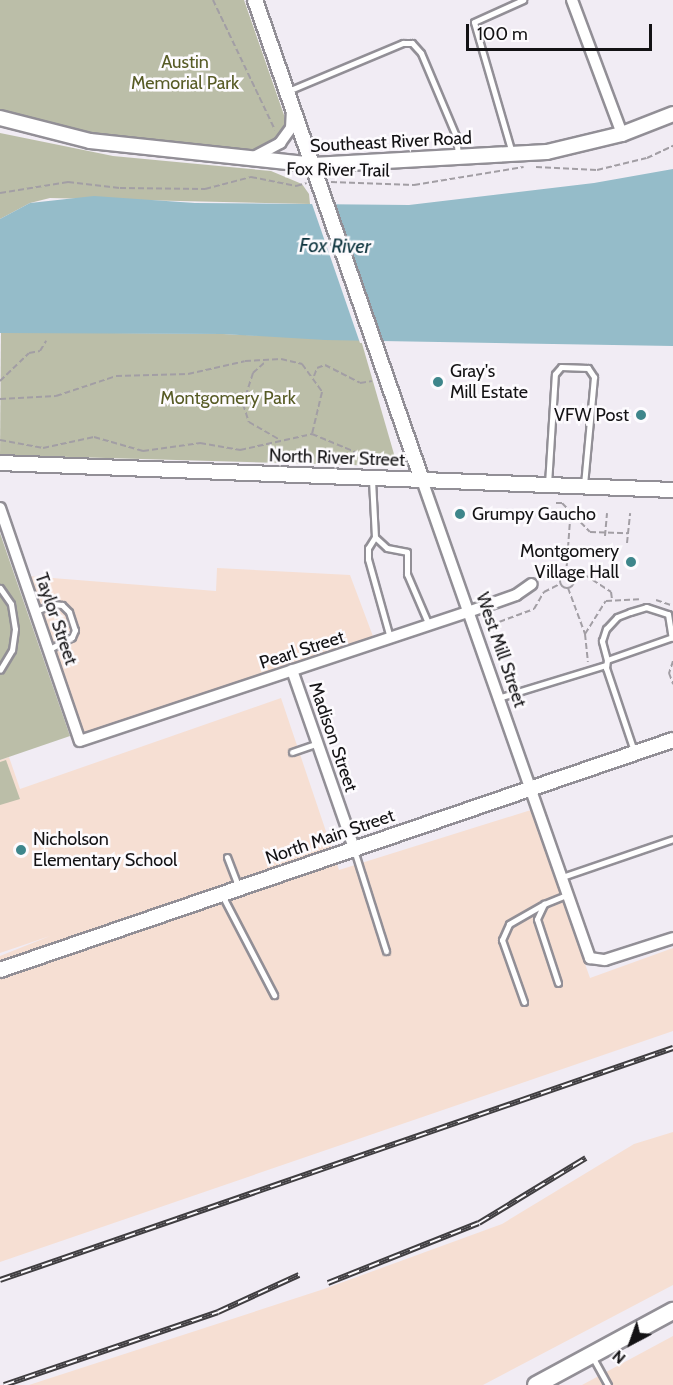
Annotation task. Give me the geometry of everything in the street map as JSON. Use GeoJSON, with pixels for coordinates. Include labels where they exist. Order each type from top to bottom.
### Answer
{"type":"FeatureCollection","features":[{"type":"Feature","properties":{"kind":"main road"},"geometry":{"type":"LineString","coordinates":[[536,1385],[673,1311]]}},
{"type":"Feature","properties":{"kind":"street","name":"West Mill Street"},"geometry":{"type":"LineString","coordinates":[[255,0],[376,354],[590,958],[605,960],[673,938]]}},
{"type":"Feature","properties":{"kind":"street"},"geometry":{"type":"LineString","coordinates":[[572,0],[622,134]]}},
{"type":"Feature","properties":{"kind":"street"},"geometry":{"type":"LineString","coordinates":[[247,158],[271,151],[280,143],[291,128],[292,108]]}},
{"type":"Feature","properties":{"kind":"street","name":"Southeast River Road"},"geometry":{"type":"LineString","coordinates":[[0,118],[90,141],[313,165],[547,152],[622,134],[673,114]]}},
{"type":"Feature","properties":{"kind":"street","name":"North River Street"},"geometry":{"type":"LineString","coordinates":[[0,463],[673,490]]}},
{"type":"Feature","properties":{"kind":"street","name":"Taylor Street"},"geometry":{"type":"LineString","coordinates":[[0,508],[80,741]]}},
{"type":"Feature","properties":{"kind":"street","name":"Pearl Street"},"geometry":{"type":"LineString","coordinates":[[80,741],[468,612],[516,594],[532,584]]}},
{"type":"Feature","properties":{"kind":"street","name":"Madison Street"},"geometry":{"type":"LineString","coordinates":[[292,670],[354,848]]}},
{"type":"Feature","properties":{"kind":"street","name":"North Main Street"},"geometry":{"type":"LineString","coordinates":[[0,970],[634,751],[673,740]]}},
{"type":"Feature","properties":{"kind":"lane"},"geometry":{"type":"LineString","coordinates":[[512,154],[474,22],[523,0]]}},
{"type":"Feature","properties":{"kind":"lane"},"geometry":{"type":"LineString","coordinates":[[286,91],[403,43],[412,43],[421,53],[456,136],[459,157]]}},
{"type":"Feature","properties":{"kind":"lane"},"geometry":{"type":"LineString","coordinates":[[548,485],[555,374],[561,367],[588,368],[594,377],[584,486]]}},
{"type":"Feature","properties":{"kind":"lane"},"geometry":{"type":"LineString","coordinates":[[372,478],[375,537],[368,548],[368,559],[390,638]]}},
{"type":"Feature","properties":{"kind":"lane"},"geometry":{"type":"LineString","coordinates":[[375,537],[387,548],[407,552],[407,573],[429,625]]}},
{"type":"Feature","properties":{"kind":"lane"},"geometry":{"type":"LineString","coordinates":[[0,588],[10,604],[15,629],[12,650],[0,670]]}},
{"type":"Feature","properties":{"kind":"lane"},"geometry":{"type":"LineString","coordinates":[[36,611],[53,604],[63,605],[69,612],[75,630],[72,637],[49,649]]}},
{"type":"Feature","properties":{"kind":"lane"},"geometry":{"type":"LineString","coordinates":[[498,698],[591,670],[607,663],[673,638],[672,622],[660,609],[646,607],[617,617],[606,629],[602,641],[607,663],[634,751]]}},
{"type":"Feature","properties":{"kind":"lane"},"geometry":{"type":"LineString","coordinates":[[292,752],[318,743]]}},
{"type":"Feature","properties":{"kind":"lane"},"geometry":{"type":"LineString","coordinates":[[560,878],[673,839]]}},
{"type":"Feature","properties":{"kind":"lane"},"geometry":{"type":"LineString","coordinates":[[354,848],[386,951]]}},
{"type":"Feature","properties":{"kind":"lane"},"geometry":{"type":"LineString","coordinates":[[227,857],[238,888]]}},
{"type":"Feature","properties":{"kind":"lane"},"geometry":{"type":"LineString","coordinates":[[222,894],[274,995]]}},
{"type":"Feature","properties":{"kind":"lane"},"geometry":{"type":"LineString","coordinates":[[524,1002],[502,940],[509,924],[544,904],[566,895]]}},
{"type":"Feature","properties":{"kind":"lane"},"geometry":{"type":"LineString","coordinates":[[544,904],[537,919],[558,983]]}},
{"type":"Feature","properties":{"kind":"lane"},"geometry":{"type":"LineString","coordinates":[[592,1355],[608,1385]]}},
{"type":"Feature","properties":{"kind":"path"},"geometry":{"type":"LineString","coordinates":[[213,0],[280,143]]}},
{"type":"Feature","properties":{"kind":"path","name":"Fox River Trail"},"geometry":{"type":"LineString","coordinates":[[0,193],[68,182],[120,188],[205,189],[251,177],[299,184],[318,182],[414,184],[532,166],[597,170],[647,158],[673,146]]}},
{"type":"Feature","properties":{"kind":"path"},"geometry":{"type":"LineString","coordinates":[[287,162],[299,184]]}},
{"type":"Feature","properties":{"kind":"path"},"geometry":{"type":"LineString","coordinates":[[0,381],[29,353],[40,351],[46,341]]}},
{"type":"Feature","properties":{"kind":"path"},"geometry":{"type":"LineString","coordinates":[[0,399],[56,396],[116,376],[188,374],[245,361],[264,363],[281,359],[302,364],[314,377],[322,392],[321,410],[312,434]]}},
{"type":"Feature","properties":{"kind":"path"},"geometry":{"type":"LineString","coordinates":[[264,363],[253,373],[243,404],[249,422],[279,439]]}},
{"type":"Feature","properties":{"kind":"path"},"geometry":{"type":"LineString","coordinates":[[314,377],[317,368],[325,365],[360,382],[372,381]]}},
{"type":"Feature","properties":{"kind":"path"},"geometry":{"type":"LineString","coordinates":[[0,440],[43,448],[94,437],[126,449],[157,452],[200,443],[251,449],[279,439],[312,434],[365,456],[399,459]]}},
{"type":"Feature","properties":{"kind":"path"},"geometry":{"type":"LineString","coordinates":[[556,503],[562,503],[590,532],[628,533]]}},
{"type":"Feature","properties":{"kind":"path"},"geometry":{"type":"LineString","coordinates":[[605,534],[607,513]]}},
{"type":"Feature","properties":{"kind":"path"},"geometry":{"type":"LineString","coordinates":[[627,543],[630,513]]}},
{"type":"Feature","properties":{"kind":"path"},"geometry":{"type":"LineString","coordinates":[[490,625],[534,609],[544,592],[560,584],[566,575],[570,520],[575,517]]}},
{"type":"Feature","properties":{"kind":"path"},"geometry":{"type":"LineString","coordinates":[[566,575],[573,578],[585,575],[610,592],[612,599]]}},
{"type":"Feature","properties":{"kind":"path"},"geometry":{"type":"LineString","coordinates":[[568,588],[573,578]]}},
{"type":"Feature","properties":{"kind":"path"},"geometry":{"type":"LineString","coordinates":[[560,584],[568,588],[585,634],[591,670]]}},
{"type":"Feature","properties":{"kind":"path"},"geometry":{"type":"LineString","coordinates":[[673,661],[669,673],[673,684]]}},
{"type":"Feature","properties":{"kind":"shaded area"},"geometry":{"type":"Polygon","coordinates":[[[217,568],[350,575],[374,639],[82,736],[27,576],[216,591],[217,568]]]}},
{"type":"Feature","properties":{"kind":"shaded area"},"geometry":{"type":"Polygon","coordinates":[[[281,698],[339,870],[531,810],[590,978],[673,948],[673,1031],[0,1262],[0,956],[50,936],[0,953],[0,760],[9,757],[20,789],[281,698]]]}},
{"type":"Feature","properties":{"kind":"shaded area"},"geometry":{"type":"Polygon","coordinates":[[[673,1132],[673,1285],[483,1385],[29,1385],[324,1289],[502,1224],[634,1144],[673,1132]]]}},
{"type":"Feature","properties":{"kind":"shaded area"},"geometry":{"type":"Polygon","coordinates":[[[673,1336],[673,1385],[582,1385],[673,1336]]]}},
{"type":"Feature","properties":{"kind":"green space","name":"Austin Memorial Park"},"geometry":{"type":"Polygon","coordinates":[[[0,0],[244,0],[284,115],[284,129],[273,142],[259,149],[222,151],[90,135],[0,114],[0,0]]]}},
{"type":"Feature","properties":{"kind":"green space"},"geometry":{"type":"Polygon","coordinates":[[[0,133],[113,156],[271,171],[302,184],[309,194],[310,204],[50,198],[30,203],[0,219],[0,133]]]}},
{"type":"Feature","properties":{"kind":"green space","name":"Montgomery Park"},"geometry":{"type":"Polygon","coordinates":[[[1,332],[223,334],[361,340],[396,461],[385,466],[0,455],[1,332]]]}},
{"type":"Feature","properties":{"kind":"green space"},"geometry":{"type":"Polygon","coordinates":[[[0,533],[70,736],[0,760],[0,533]]]}},
{"type":"Feature","properties":{"kind":"green space"},"geometry":{"type":"Polygon","coordinates":[[[6,760],[20,799],[0,805],[0,762],[6,760]]]}},
{"type":"Feature","properties":{"kind":"water","name":"Fox River"},"geometry":{"type":"Polygon","coordinates":[[[673,169],[673,346],[325,340],[223,334],[0,333],[0,219],[30,203],[94,196],[195,203],[409,205],[594,183],[673,169]]]}},
{"type":"Feature","properties":{"kind":"pier"},"geometry":{"type":"Polygon","coordinates":[[[311,201],[334,201],[383,342],[360,343],[311,201]]]}},
{"type":"Feature","properties":{"kind":"railway"},"geometry":{"type":"LineString","coordinates":[[0,1280],[673,1048]]}},
{"type":"Feature","properties":{"kind":"railway"},"geometry":{"type":"LineString","coordinates":[[328,1283],[479,1223],[586,1158]]}},
{"type":"Feature","properties":{"kind":"railway"},"geometry":{"type":"LineString","coordinates":[[4,1385],[218,1312],[299,1275]]}},
{"type":"Feature","properties":{"kind":"place","name":"Gray's Mill Estate"},"geometry":{"type":"Point","coordinates":[438,382]}},
{"type":"Feature","properties":{"kind":"place","name":"VFW Post"},"geometry":{"type":"Point","coordinates":[641,415]}},
{"type":"Feature","properties":{"kind":"place","name":"Grumpy Gaucho"},"geometry":{"type":"Point","coordinates":[460,514]}},
{"type":"Feature","properties":{"kind":"place","name":"Montgomery Village Hall"},"geometry":{"type":"Point","coordinates":[631,562]}},
{"type":"Feature","properties":{"kind":"place","name":"Nicholson Elementary School"},"geometry":{"type":"Point","coordinates":[21,850]}}]}
